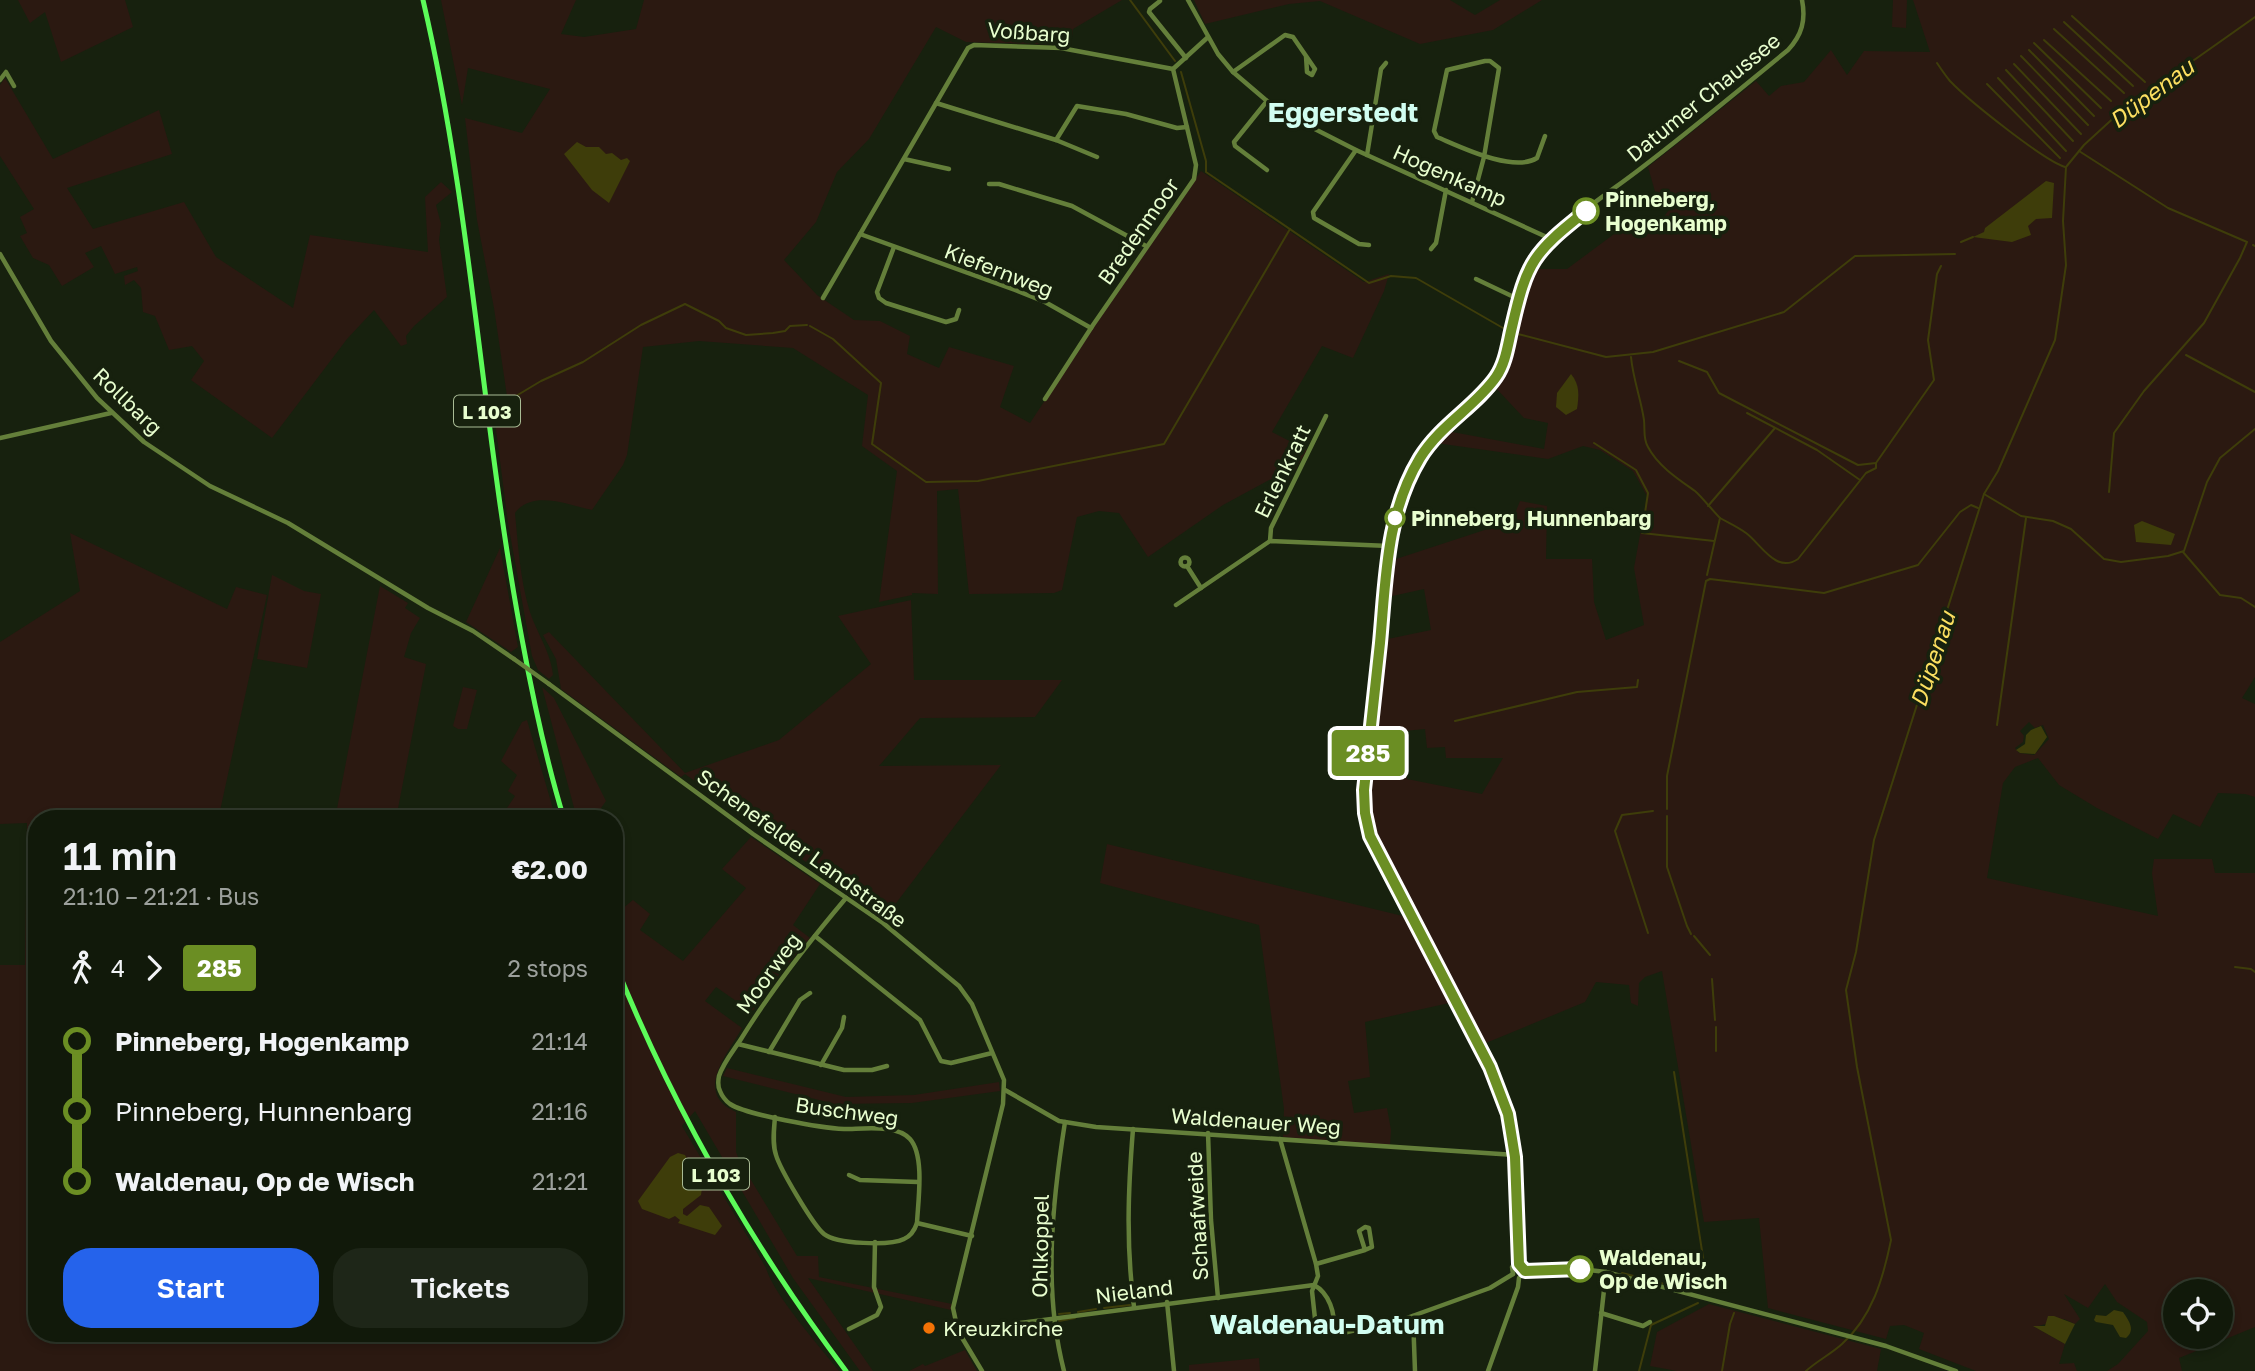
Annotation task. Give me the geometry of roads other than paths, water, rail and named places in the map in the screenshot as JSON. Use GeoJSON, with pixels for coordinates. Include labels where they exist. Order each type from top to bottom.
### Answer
{"type":"FeatureCollection","features":[{"type":"Feature","properties":{"kind":"main road","name":"L 103"},"geometry":{"type":"LineString","coordinates":[[423,0],[459,194],[508,560],[537,713],[562,810]]}},
{"type":"Feature","properties":{"kind":"main road","name":"L 103"},"geometry":{"type":"LineString","coordinates":[[623,984],[691,1131],[775,1272],[846,1371]]}},
{"type":"Feature","properties":{"kind":"street","name":"Hogenkamp"},"geometry":{"type":"LineString","coordinates":[[1188,0],[1207,38],[1233,72],[1268,101],[1303,123],[1356,150],[1551,239]]}},
{"type":"Feature","properties":{"kind":"street","name":"Datumer Chaussee"},"geometry":{"type":"LineString","coordinates":[[1519,1264],[1515,1156],[1510,1122],[1490,1067],[1370,836],[1365,813],[1365,780],[1389,546],[1404,492],[1422,456],[1440,432],[1496,377],[1505,359],[1518,299],[1529,267],[1551,239],[1788,50],[1801,32],[1804,12],[1802,0]]}},
{"type":"Feature","properties":{"kind":"street"},"geometry":{"type":"LineString","coordinates":[[1160,1],[1149,12],[1186,58]]}},
{"type":"Feature","properties":{"kind":"street"},"geometry":{"type":"LineString","coordinates":[[1233,72],[1285,35],[1293,37],[1306,56]]}},
{"type":"Feature","properties":{"kind":"street"},"geometry":{"type":"LineString","coordinates":[[1173,69],[1207,38]]}},
{"type":"Feature","properties":{"kind":"street","name":"Voßbarg"},"geometry":{"type":"LineString","coordinates":[[823,298],[968,48],[974,45],[1061,48],[1173,69]]}},
{"type":"Feature","properties":{"kind":"street"},"geometry":{"type":"LineString","coordinates":[[1472,202],[1484,157],[1499,68],[1490,61],[1447,70],[1434,131],[1437,137],[1484,157],[1492,160],[1533,161],[1545,136]]}},
{"type":"Feature","properties":{"kind":"street"},"geometry":{"type":"LineString","coordinates":[[1367,155],[1381,69],[1386,63]]}},
{"type":"Feature","properties":{"kind":"street","name":"Bredenmoor"},"geometry":{"type":"LineString","coordinates":[[1045,399],[1146,246],[1194,179],[1196,164],[1173,69]]}},
{"type":"Feature","properties":{"kind":"street"},"geometry":{"type":"LineString","coordinates":[[0,80],[6,72],[14,86]]}},
{"type":"Feature","properties":{"kind":"street"},"geometry":{"type":"LineString","coordinates":[[1267,170],[1235,146],[1234,142],[1268,101]]}},
{"type":"Feature","properties":{"kind":"street"},"geometry":{"type":"LineString","coordinates":[[936,103],[1056,140],[1097,157]]}},
{"type":"Feature","properties":{"kind":"street"},"geometry":{"type":"LineString","coordinates":[[1056,140],[1077,106],[1126,114],[1177,128],[1187,127]]}},
{"type":"Feature","properties":{"kind":"street"},"geometry":{"type":"LineString","coordinates":[[1356,150],[1313,212],[1314,218],[1359,244],[1369,245]]}},
{"type":"Feature","properties":{"kind":"street"},"geometry":{"type":"LineString","coordinates":[[904,159],[949,169]]}},
{"type":"Feature","properties":{"kind":"street"},"geometry":{"type":"LineString","coordinates":[[989,184],[999,184],[1072,206],[1146,246]]}},
{"type":"Feature","properties":{"kind":"street"},"geometry":{"type":"LineString","coordinates":[[1431,249],[1436,243],[1446,190]]}},
{"type":"Feature","properties":{"kind":"street","name":"Kiefernweg"},"geometry":{"type":"LineString","coordinates":[[860,234],[1016,290],[1045,302],[1091,328]]}},
{"type":"Feature","properties":{"kind":"street"},"geometry":{"type":"LineString","coordinates":[[894,247],[877,292],[878,298],[946,322],[956,319],[959,310]]}},
{"type":"Feature","properties":{"kind":"street","name":"Rollbarg"},"geometry":{"type":"LineString","coordinates":[[0,254],[51,341],[111,413],[144,442],[210,486],[281,519]]}},
{"type":"Feature","properties":{"kind":"street"},"geometry":{"type":"LineString","coordinates":[[1476,279],[1518,299]]}},
{"type":"Feature","properties":{"kind":"street"},"geometry":{"type":"LineString","coordinates":[[0,438],[111,413]]}},
{"type":"Feature","properties":{"kind":"street","name":"Erlenkratt"},"geometry":{"type":"LineString","coordinates":[[1270,541],[1270,528],[1326,416]]}},
{"type":"Feature","properties":{"kind":"street","name":"Schenefelder Landstraße"},"geometry":{"type":"LineString","coordinates":[[281,519],[428,608],[473,631],[753,834],[883,923],[959,986],[972,1004],[1004,1080],[1005,1090]]}},
{"type":"Feature","properties":{"kind":"street"},"geometry":{"type":"LineString","coordinates":[[1175,605],[1270,541],[1389,546]]}},
{"type":"Feature","properties":{"kind":"street"},"geometry":{"type":"LineString","coordinates":[[1187,566],[1201,588]]}},
{"type":"Feature","properties":{"kind":"street","name":"Moorweg"},"geometry":{"type":"LineString","coordinates":[[722,1070],[775,986],[846,898]]}},
{"type":"Feature","properties":{"kind":"street"},"geometry":{"type":"LineString","coordinates":[[815,936],[920,1020],[941,1061],[951,1063],[992,1053]]}},
{"type":"Feature","properties":{"kind":"street"},"geometry":{"type":"LineString","coordinates":[[769,1052],[800,1000],[810,993]]}},
{"type":"Feature","properties":{"kind":"street"},"geometry":{"type":"LineString","coordinates":[[821,1065],[842,1028],[844,1017]]}},
{"type":"Feature","properties":{"kind":"street"},"geometry":{"type":"LineString","coordinates":[[738,1044],[851,1071],[887,1066]]}},
{"type":"Feature","properties":{"kind":"street","name":"Buschweg"},"geometry":{"type":"LineString","coordinates":[[722,1070],[719,1090],[727,1102],[741,1108],[834,1129],[902,1133],[912,1141],[918,1152],[917,1223]]}},
{"type":"Feature","properties":{"kind":"street"},"geometry":{"type":"LineString","coordinates":[[982,1371],[958,1331],[953,1314],[1005,1090]]}},
{"type":"Feature","properties":{"kind":"street","name":"Waldenauer Weg"},"geometry":{"type":"LineString","coordinates":[[1005,1090],[1065,1122],[1515,1156]]}},
{"type":"Feature","properties":{"kind":"street"},"geometry":{"type":"LineString","coordinates":[[775,1117],[776,1156],[821,1231],[836,1240],[893,1242],[903,1240],[915,1229],[917,1223],[972,1236]]}},
{"type":"Feature","properties":{"kind":"street","name":"Ohlkoppel"},"geometry":{"type":"LineString","coordinates":[[1063,1371],[1055,1318],[1051,1237],[1065,1122]]}},
{"type":"Feature","properties":{"kind":"street"},"geometry":{"type":"LineString","coordinates":[[1133,1129],[1127,1216],[1129,1273],[1134,1307]]}},
{"type":"Feature","properties":{"kind":"street","name":"Schaafweide"},"geometry":{"type":"LineString","coordinates":[[1208,1133],[1211,1220],[1218,1298]]}},
{"type":"Feature","properties":{"kind":"street"},"geometry":{"type":"LineString","coordinates":[[1280,1139],[1316,1264],[1318,1276],[1312,1291],[1316,1328],[1323,1334],[1369,1329],[1413,1316],[1490,1288],[1513,1274]]}},
{"type":"Feature","properties":{"kind":"street"},"geometry":{"type":"LineString","coordinates":[[849,1175],[860,1180],[918,1182]]}},
{"type":"Feature","properties":{"kind":"street"},"geometry":{"type":"LineString","coordinates":[[1316,1264],[1365,1250],[1372,1247],[1366,1227],[1359,1231],[1365,1250]]}},
{"type":"Feature","properties":{"kind":"street"},"geometry":{"type":"LineString","coordinates":[[849,1329],[877,1315],[881,1307],[874,1287],[875,1242]]}},
{"type":"Feature","properties":{"kind":"street"},"geometry":{"type":"LineString","coordinates":[[1519,1278],[1513,1274],[1512,1267],[1519,1264],[1525,1271]]}},
{"type":"Feature","properties":{"kind":"street"},"geometry":{"type":"LineString","coordinates":[[1488,1371],[1519,1278],[1525,1271],[1580,1269],[1606,1272],[1854,1337],[1956,1371]]}},
{"type":"Feature","properties":{"kind":"street"},"geometry":{"type":"LineString","coordinates":[[1595,1371],[1606,1272]]}},
{"type":"Feature","properties":{"kind":"street"},"geometry":{"type":"LineString","coordinates":[[1314,1285],[1320,1288],[1328,1300],[1334,1327],[1341,1332]]}},
{"type":"Feature","properties":{"kind":"street","name":"Nieland"},"geometry":{"type":"LineString","coordinates":[[958,1331],[1314,1285]]}},
{"type":"Feature","properties":{"kind":"street"},"geometry":{"type":"LineString","coordinates":[[1167,1303],[1174,1371]]}},
{"type":"Feature","properties":{"kind":"street"},"geometry":{"type":"LineString","coordinates":[[1601,1313],[1643,1326],[1650,1322]]}},
{"type":"Feature","properties":{"kind":"street"},"geometry":{"type":"LineString","coordinates":[[1413,1316],[1415,1371]]}},
{"type":"Feature","properties":{"kind":"street"},"geometry":{"type":"LineString","coordinates":[[1330,1333],[1334,1327]]}},
{"type":"Feature","properties":{"kind":"waterway"},"geometry":{"type":"LineString","coordinates":[[1130,0],[1175,61]]}},
{"type":"Feature","properties":{"kind":"waterway"},"geometry":{"type":"LineString","coordinates":[[2072,16],[2145,82]]}},
{"type":"Feature","properties":{"kind":"waterway","name":"Düpenau"},"geometry":{"type":"LineString","coordinates":[[1806,1371],[1842,1344],[1869,1310],[1880,1283],[1891,1240],[1857,1067],[1846,990],[1856,952],[1874,840],[1984,494],[1998,471],[2055,340],[2066,265],[2063,221],[2066,167],[2084,145],[2119,113],[2255,17]]}},
{"type":"Feature","properties":{"kind":"waterway"},"geometry":{"type":"LineString","coordinates":[[2064,22],[2133,86]]}},
{"type":"Feature","properties":{"kind":"waterway"},"geometry":{"type":"LineString","coordinates":[[2054,29],[2124,93]]}},
{"type":"Feature","properties":{"kind":"waterway"},"geometry":{"type":"LineString","coordinates":[[2044,40],[2111,101]]}},
{"type":"Feature","properties":{"kind":"waterway"},"geometry":{"type":"LineString","coordinates":[[2034,43],[2101,108]]}},
{"type":"Feature","properties":{"kind":"waterway"},"geometry":{"type":"LineString","coordinates":[[2029,50],[2094,116]]}},
{"type":"Feature","properties":{"kind":"waterway"},"geometry":{"type":"LineString","coordinates":[[2021,56],[2088,125]]}},
{"type":"Feature","properties":{"kind":"waterway"},"geometry":{"type":"LineString","coordinates":[[1937,63],[1950,81],[1988,115],[2040,153],[2065,167]]}},
{"type":"Feature","properties":{"kind":"waterway"},"geometry":{"type":"LineString","coordinates":[[2014,64],[2081,134]]}},
{"type":"Feature","properties":{"kind":"waterway"},"geometry":{"type":"LineString","coordinates":[[2006,70],[2073,141]]}},
{"type":"Feature","properties":{"kind":"waterway"},"geometry":{"type":"LineString","coordinates":[[1181,72],[1206,161],[1206,172],[1369,283],[1391,276],[1416,278],[1503,328]]}},
{"type":"Feature","properties":{"kind":"waterway"},"geometry":{"type":"LineString","coordinates":[[1998,78],[2066,151]]}},
{"type":"Feature","properties":{"kind":"waterway"},"geometry":{"type":"LineString","coordinates":[[1987,84],[2060,158]]}},
{"type":"Feature","properties":{"kind":"waterway"},"geometry":{"type":"LineString","coordinates":[[2079,151],[2168,208],[2247,242],[2204,323],[2144,391],[2114,433],[2109,492]]}},
{"type":"Feature","properties":{"kind":"waterway"},"geometry":{"type":"LineString","coordinates":[[810,326],[833,339],[881,383],[872,444],[926,482],[978,481],[1164,444],[1290,229]]}},
{"type":"Feature","properties":{"kind":"waterway"},"geometry":{"type":"LineString","coordinates":[[1961,242],[1973,237]]}},
{"type":"Feature","properties":{"kind":"waterway"},"geometry":{"type":"LineString","coordinates":[[1518,334],[1606,357],[1653,352],[1784,312],[1855,256],[1955,254]]}},
{"type":"Feature","properties":{"kind":"waterway"},"geometry":{"type":"LineString","coordinates":[[1720,518],[1746,533],[1776,560],[1790,563],[1798,559],[1866,473],[1876,468],[1876,463],[1934,380],[1928,340],[1937,274],[1941,266]]}},
{"type":"Feature","properties":{"kind":"waterway"},"geometry":{"type":"LineString","coordinates":[[511,399],[541,381],[583,362],[641,325],[685,304],[719,321],[726,328],[746,335],[773,333],[785,331],[790,326],[807,325]]}},
{"type":"Feature","properties":{"kind":"waterway"},"geometry":{"type":"LineString","coordinates":[[2186,355],[2255,392]]}},
{"type":"Feature","properties":{"kind":"waterway"},"geometry":{"type":"LineString","coordinates":[[1631,357],[1648,447],[1663,466],[1695,491],[1720,518],[1707,575]]}},
{"type":"Feature","properties":{"kind":"waterway"},"geometry":{"type":"LineString","coordinates":[[1679,361],[1707,372],[1719,393],[1858,465],[1876,463]]}},
{"type":"Feature","properties":{"kind":"waterway"},"geometry":{"type":"LineString","coordinates":[[1747,413],[1817,450],[1860,480]]}},
{"type":"Feature","properties":{"kind":"waterway"},"geometry":{"type":"LineString","coordinates":[[1708,506],[1775,428]]}},
{"type":"Feature","properties":{"kind":"waterway"},"geometry":{"type":"LineString","coordinates":[[1984,494],[2021,516],[2053,521],[2071,529],[2104,559],[2121,562],[2168,556],[2184,551],[2207,482],[2220,458],[2255,429]]}},
{"type":"Feature","properties":{"kind":"waterway"},"geometry":{"type":"LineString","coordinates":[[1594,443],[1636,470],[1648,493],[1642,533],[1714,541]]}},
{"type":"Feature","properties":{"kind":"waterway"},"geometry":{"type":"LineString","coordinates":[[1667,809],[1667,776],[1706,581],[1710,579],[1824,593],[1918,565],[1960,512],[1971,505],[1978,508]]}},
{"type":"Feature","properties":{"kind":"waterway"},"geometry":{"type":"LineString","coordinates":[[1997,725],[2026,518]]}},
{"type":"Feature","properties":{"kind":"waterway"},"geometry":{"type":"LineString","coordinates":[[2183,552],[2220,595],[2241,598],[2255,607]]}},
{"type":"Feature","properties":{"kind":"waterway"},"geometry":{"type":"LineString","coordinates":[[1455,721],[1577,692],[1637,687],[1638,680]]}},
{"type":"Feature","properties":{"kind":"waterway"},"geometry":{"type":"LineString","coordinates":[[1648,933],[1615,831],[1622,815],[1653,811]]}},
{"type":"Feature","properties":{"kind":"waterway"},"geometry":{"type":"LineString","coordinates":[[1667,816],[1667,867],[1691,934]]}},
{"type":"Feature","properties":{"kind":"waterway"},"geometry":{"type":"LineString","coordinates":[[1694,936],[1710,955]]}},
{"type":"Feature","properties":{"kind":"waterway"},"geometry":{"type":"LineString","coordinates":[[2235,967],[2255,972]]}},
{"type":"Feature","properties":{"kind":"waterway"},"geometry":{"type":"LineString","coordinates":[[1712,979],[1715,1020]]}},
{"type":"Feature","properties":{"kind":"waterway"},"geometry":{"type":"LineString","coordinates":[[1716,1027],[1716,1051]]}},
{"type":"Feature","properties":{"kind":"waterway"},"geometry":{"type":"LineString","coordinates":[[1674,1072],[1705,1270]]}},
{"type":"Feature","properties":{"kind":"waterway"},"geometry":{"type":"LineString","coordinates":[[1622,1273],[1688,1290]]}},
{"type":"Feature","properties":{"kind":"waterway"},"geometry":{"type":"LineString","coordinates":[[1639,1371],[1651,1325],[1698,1303]]}},
{"type":"Feature","properties":{"kind":"waterway"},"geometry":{"type":"LineString","coordinates":[[1104,1308],[1130,1305]]}},
{"type":"Feature","properties":{"kind":"waterway"},"geometry":{"type":"LineString","coordinates":[[1078,1312],[1096,1309]]}},
{"type":"Feature","properties":{"kind":"waterway"},"geometry":{"type":"LineString","coordinates":[[1059,1314],[1070,1313]]}},
{"type":"Feature","properties":{"kind":"waterway"},"geometry":{"type":"LineString","coordinates":[[1722,1371],[1734,1313]]}},
{"type":"Feature","properties":{"kind":"waterway"},"geometry":{"type":"LineString","coordinates":[[1059,1321],[1075,1318]]}},
{"type":"Feature","properties":{"kind":"place","name":"Pinneberg, Hogenkamp"},"geometry":{"type":"Point","coordinates":[1586,211]}},
{"type":"Feature","properties":{"kind":"place","name":"Pinneberg, Hunnenbarg"},"geometry":{"type":"Point","coordinates":[1395,518]}},
{"type":"Feature","properties":{"kind":"place","name":"Waldenau, Op de Wisch"},"geometry":{"type":"Point","coordinates":[1580,1269]}},
{"type":"Feature","properties":{"kind":"place","name":"Kreuzkirche"},"geometry":{"type":"Point","coordinates":[929,1328]}},
{"type":"Feature","properties":{"kind":"district","name":"Eggerstedt"},"geometry":{"type":"Point","coordinates":[1343,111]}},
{"type":"Feature","properties":{"kind":"district","name":"Waldenau-Datum"},"geometry":{"type":"Point","coordinates":[1327,1323]}}]}
